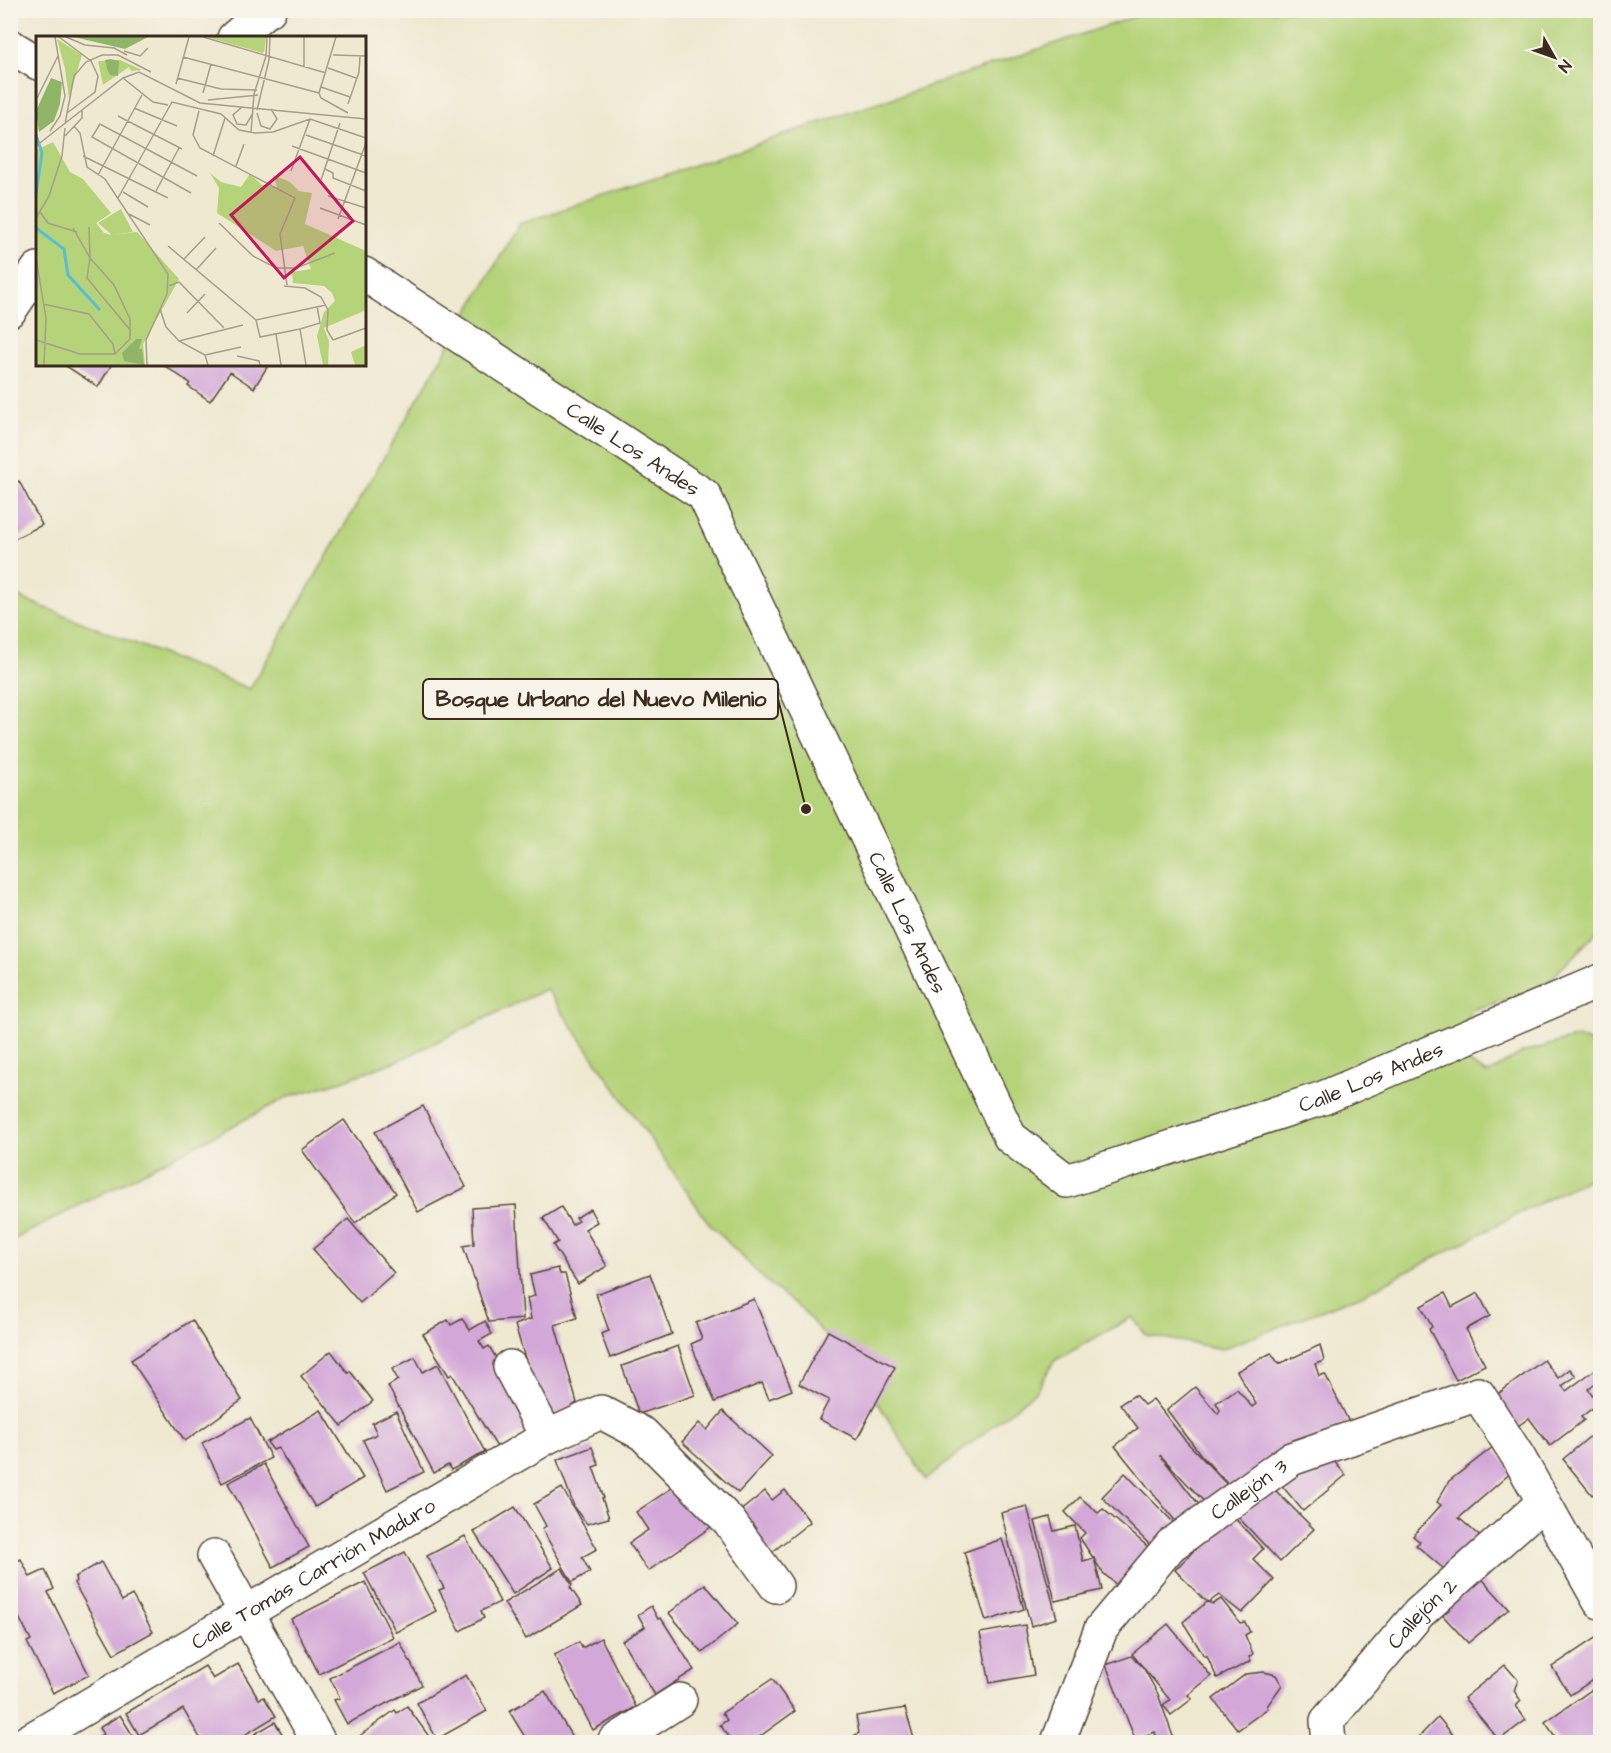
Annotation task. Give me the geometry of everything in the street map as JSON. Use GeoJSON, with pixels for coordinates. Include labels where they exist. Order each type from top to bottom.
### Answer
{"type":"FeatureCollection","features":[{"type":"Feature","properties":{"kind":"street"},"geometry":{"type":"LineString","coordinates":[[236,36],[269,10]]}},
{"type":"Feature","properties":{"kind":"street"},"geometry":{"type":"LineString","coordinates":[[10,46],[36,62]]}},
{"type":"Feature","properties":{"kind":"street"},"geometry":{"type":"LineString","coordinates":[[10,310],[36,272]]}},
{"type":"Feature","properties":{"kind":"street","name":"Calle Los Andes"},"geometry":{"type":"LineString","coordinates":[[366,274],[704,495],[1010,1137],[1066,1181],[1323,1098],[1600,981]]}},
{"type":"Feature","properties":{"kind":"street"},"geometry":{"type":"LineString","coordinates":[[510,1367],[547,1437]]}},
{"type":"Feature","properties":{"kind":"street","name":"Callejón 3"},"geometry":{"type":"LineString","coordinates":[[1058,1743],[1101,1629],[1171,1545],[1291,1459],[1478,1394],[1544,1502]]}},
{"type":"Feature","properties":{"kind":"street","name":"Calle Tomás Carrión Maduro"},"geometry":{"type":"LineString","coordinates":[[27,1743],[246,1612],[547,1437],[601,1412],[643,1434],[729,1521],[776,1586]]}},
{"type":"Feature","properties":{"kind":"street"},"geometry":{"type":"LineString","coordinates":[[1544,1502],[1600,1602]]}},
{"type":"Feature","properties":{"kind":"street","name":"Callejón 2"},"geometry":{"type":"LineString","coordinates":[[1329,1743],[1327,1721],[1419,1613],[1544,1502]]}},
{"type":"Feature","properties":{"kind":"street"},"geometry":{"type":"LineString","coordinates":[[213,1556],[319,1743]]}},
{"type":"Feature","properties":{"kind":"street"},"geometry":{"type":"LineString","coordinates":[[614,1743],[680,1700]]}},
{"type":"Feature","properties":{"kind":"green space"},"geometry":{"type":"Polygon","coordinates":[[[1151,11],[1600,11],[1600,929],[1541,989],[1472,1010],[1454,1053],[1487,1074],[1521,1053],[1577,1037],[1600,1046],[1600,1174],[1364,1294],[1222,1349],[1146,1335],[1132,1317],[1054,1361],[1037,1390],[926,1480],[861,1376],[803,1311],[766,1281],[708,1222],[546,989],[399,1060],[342,1081],[288,1097],[11,1241],[11,594],[250,689],[519,224],[1151,11]]]}},
{"type":"Feature","properties":{"kind":"building"},"geometry":{"type":"Polygon","coordinates":[[[66,366],[111,366],[98,387],[66,366]]]}},
{"type":"Feature","properties":{"kind":"building"},"geometry":{"type":"Polygon","coordinates":[[[165,366],[268,366],[254,388],[230,372],[210,401],[188,386],[190,383],[165,366]]]}},
{"type":"Feature","properties":{"kind":"building"},"geometry":{"type":"Polygon","coordinates":[[[19,481],[42,525],[10,541],[10,485],[19,481]]]}},
{"type":"Feature","properties":{"kind":"building"},"geometry":{"type":"Polygon","coordinates":[[[423,1106],[466,1187],[418,1212],[375,1132],[423,1106]]]}},
{"type":"Feature","properties":{"kind":"building"},"geometry":{"type":"Polygon","coordinates":[[[344,1120],[396,1193],[355,1223],[302,1150],[344,1120]]]}},
{"type":"Feature","properties":{"kind":"building"},"geometry":{"type":"Polygon","coordinates":[[[516,1205],[523,1319],[489,1322],[463,1246],[474,1244],[472,1208],[516,1205]]]}},
{"type":"Feature","properties":{"kind":"building"},"geometry":{"type":"Polygon","coordinates":[[[561,1207],[572,1225],[578,1221],[576,1218],[590,1209],[597,1222],[585,1229],[607,1266],[578,1284],[553,1245],[558,1242],[543,1218],[561,1207]]]}},
{"type":"Feature","properties":{"kind":"building"},"geometry":{"type":"Polygon","coordinates":[[[348,1219],[394,1273],[360,1303],[313,1249],[348,1219]]]}},
{"type":"Feature","properties":{"kind":"building"},"geometry":{"type":"Polygon","coordinates":[[[558,1268],[560,1274],[565,1274],[577,1318],[555,1325],[577,1403],[572,1406],[574,1410],[548,1422],[533,1385],[515,1325],[531,1319],[527,1298],[535,1296],[530,1275],[558,1268]]]}},
{"type":"Feature","properties":{"kind":"building"},"geometry":{"type":"Polygon","coordinates":[[[650,1274],[672,1334],[610,1358],[601,1334],[609,1331],[596,1294],[650,1274]]]}},
{"type":"Feature","properties":{"kind":"building"},"geometry":{"type":"Polygon","coordinates":[[[1445,1293],[1452,1307],[1478,1293],[1490,1316],[1466,1329],[1485,1365],[1456,1380],[1429,1329],[1432,1327],[1421,1306],[1445,1293]]]}},
{"type":"Feature","properties":{"kind":"building"},"geometry":{"type":"Polygon","coordinates":[[[754,1299],[792,1390],[769,1399],[762,1383],[715,1402],[691,1344],[702,1339],[696,1323],[754,1299]]]}},
{"type":"Feature","properties":{"kind":"building"},"geometry":{"type":"Polygon","coordinates":[[[462,1319],[470,1330],[485,1321],[492,1334],[479,1341],[484,1349],[489,1346],[536,1424],[497,1447],[452,1374],[449,1376],[423,1334],[448,1320],[451,1325],[462,1319]]]}},
{"type":"Feature","properties":{"kind":"building"},"geometry":{"type":"Polygon","coordinates":[[[192,1320],[242,1400],[185,1441],[131,1360],[192,1320]]]}},
{"type":"Feature","properties":{"kind":"building"},"geometry":{"type":"Polygon","coordinates":[[[828,1331],[895,1367],[857,1439],[819,1419],[829,1400],[799,1384],[828,1331]]]}},
{"type":"Feature","properties":{"kind":"building"},"geometry":{"type":"Polygon","coordinates":[[[1320,1345],[1324,1361],[1315,1364],[1319,1376],[1325,1374],[1349,1422],[1234,1491],[1201,1455],[1167,1410],[1195,1387],[1218,1414],[1220,1410],[1216,1403],[1237,1389],[1252,1407],[1256,1404],[1237,1371],[1271,1353],[1279,1364],[1320,1345]]]}},
{"type":"Feature","properties":{"kind":"building"},"geometry":{"type":"Polygon","coordinates":[[[678,1346],[695,1395],[639,1414],[622,1366],[678,1346]]]}},
{"type":"Feature","properties":{"kind":"building"},"geometry":{"type":"Polygon","coordinates":[[[331,1351],[373,1401],[342,1426],[301,1376],[331,1351]]]}},
{"type":"Feature","properties":{"kind":"building"},"geometry":{"type":"Polygon","coordinates":[[[415,1357],[423,1372],[438,1364],[485,1452],[451,1470],[448,1465],[434,1473],[388,1386],[398,1380],[392,1369],[415,1357]]]}},
{"type":"Feature","properties":{"kind":"building"},"geometry":{"type":"Polygon","coordinates":[[[1544,1360],[1558,1378],[1570,1369],[1576,1376],[1562,1386],[1566,1391],[1596,1369],[1600,1375],[1600,1379],[1588,1389],[1599,1403],[1581,1417],[1584,1420],[1550,1446],[1529,1418],[1518,1426],[1495,1396],[1544,1360]]]}},
{"type":"Feature","properties":{"kind":"building"},"geometry":{"type":"Polygon","coordinates":[[[1135,1395],[1144,1405],[1153,1399],[1184,1439],[1236,1494],[1213,1511],[1160,1455],[1207,1515],[1185,1533],[1115,1446],[1138,1428],[1120,1404],[1135,1395]]]}},
{"type":"Feature","properties":{"kind":"building"},"geometry":{"type":"Polygon","coordinates":[[[321,1410],[363,1478],[315,1507],[278,1448],[273,1450],[267,1442],[321,1410]]]}},
{"type":"Feature","properties":{"kind":"building"},"geometry":{"type":"Polygon","coordinates":[[[396,1411],[424,1472],[387,1490],[363,1440],[377,1434],[372,1423],[396,1411]]]}},
{"type":"Feature","properties":{"kind":"building"},"geometry":{"type":"Polygon","coordinates":[[[723,1411],[772,1456],[738,1493],[682,1442],[699,1423],[707,1430],[723,1411]]]}},
{"type":"Feature","properties":{"kind":"building"},"geometry":{"type":"Polygon","coordinates":[[[250,1418],[271,1458],[222,1483],[202,1443],[250,1418]]]}},
{"type":"Feature","properties":{"kind":"building"},"geometry":{"type":"Polygon","coordinates":[[[1600,1428],[1600,1488],[1592,1495],[1563,1459],[1600,1428]]]}},
{"type":"Feature","properties":{"kind":"building"},"geometry":{"type":"Polygon","coordinates":[[[592,1447],[599,1465],[593,1467],[609,1518],[587,1524],[575,1509],[557,1460],[592,1447]]]}},
{"type":"Feature","properties":{"kind":"building"},"geometry":{"type":"Polygon","coordinates":[[[1493,1447],[1513,1471],[1459,1518],[1484,1540],[1452,1576],[1416,1545],[1420,1542],[1413,1536],[1441,1505],[1437,1502],[1449,1481],[1493,1447]]]}},
{"type":"Feature","properties":{"kind":"building"},"geometry":{"type":"Polygon","coordinates":[[[1323,1449],[1346,1475],[1303,1511],[1278,1481],[1323,1449]]]}},
{"type":"Feature","properties":{"kind":"building"},"geometry":{"type":"Polygon","coordinates":[[[264,1464],[309,1547],[273,1567],[228,1483],[264,1464]]]}},
{"type":"Feature","properties":{"kind":"building"},"geometry":{"type":"Polygon","coordinates":[[[1125,1473],[1178,1527],[1156,1551],[1102,1497],[1125,1473]]]}},
{"type":"Feature","properties":{"kind":"building"},"geometry":{"type":"Polygon","coordinates":[[[681,1482],[718,1522],[648,1571],[629,1543],[648,1530],[636,1512],[681,1482]]]}},
{"type":"Feature","properties":{"kind":"building"},"geometry":{"type":"Polygon","coordinates":[[[1272,1487],[1314,1529],[1280,1562],[1239,1518],[1272,1487]]]}},
{"type":"Feature","properties":{"kind":"building"},"geometry":{"type":"Polygon","coordinates":[[[562,1488],[597,1549],[582,1557],[590,1572],[572,1582],[542,1529],[546,1526],[534,1504],[562,1488]]]}},
{"type":"Feature","properties":{"kind":"building"},"geometry":{"type":"Polygon","coordinates":[[[785,1490],[810,1522],[771,1553],[739,1512],[765,1491],[772,1500],[785,1490]]]}},
{"type":"Feature","properties":{"kind":"building"},"geometry":{"type":"Polygon","coordinates":[[[1080,1497],[1098,1513],[1103,1509],[1153,1551],[1120,1588],[1103,1573],[1080,1538],[1085,1533],[1065,1512],[1080,1497]]]}},
{"type":"Feature","properties":{"kind":"building"},"geometry":{"type":"Polygon","coordinates":[[[1027,1506],[1057,1618],[1031,1626],[1001,1513],[1027,1506]]]}},
{"type":"Feature","properties":{"kind":"building"},"geometry":{"type":"Polygon","coordinates":[[[515,1507],[553,1568],[513,1594],[474,1532],[515,1507]]]}},
{"type":"Feature","properties":{"kind":"building"},"geometry":{"type":"Polygon","coordinates":[[[1233,1516],[1263,1549],[1253,1559],[1274,1580],[1242,1613],[1219,1595],[1209,1602],[1203,1599],[1175,1570],[1203,1541],[1233,1516]]]}},
{"type":"Feature","properties":{"kind":"building"},"geometry":{"type":"Polygon","coordinates":[[[1050,1517],[1054,1531],[1075,1526],[1083,1561],[1094,1558],[1102,1590],[1055,1601],[1035,1521],[1050,1517]]]}},
{"type":"Feature","properties":{"kind":"building"},"geometry":{"type":"Polygon","coordinates":[[[465,1536],[500,1602],[481,1611],[484,1618],[460,1631],[439,1590],[444,1588],[427,1556],[465,1536]]]}},
{"type":"Feature","properties":{"kind":"building"},"geometry":{"type":"Polygon","coordinates":[[[1002,1539],[1024,1609],[986,1621],[964,1552],[1002,1539]]]}},
{"type":"Feature","properties":{"kind":"building"},"geometry":{"type":"Polygon","coordinates":[[[405,1552],[436,1611],[396,1632],[364,1573],[405,1552]]]}},
{"type":"Feature","properties":{"kind":"building"},"geometry":{"type":"Polygon","coordinates":[[[21,1559],[30,1577],[45,1570],[54,1589],[48,1592],[89,1675],[53,1693],[27,1642],[31,1640],[10,1601],[10,1565],[21,1559]]]}},
{"type":"Feature","properties":{"kind":"building"},"geometry":{"type":"Polygon","coordinates":[[[101,1562],[122,1601],[132,1595],[153,1632],[114,1654],[74,1583],[75,1577],[101,1562]]]}},
{"type":"Feature","properties":{"kind":"building"},"geometry":{"type":"Polygon","coordinates":[[[562,1568],[572,1585],[570,1587],[582,1605],[526,1639],[504,1603],[562,1568]]]}},
{"type":"Feature","properties":{"kind":"building"},"geometry":{"type":"Polygon","coordinates":[[[1476,1572],[1509,1609],[1468,1643],[1435,1607],[1476,1572]]]}},
{"type":"Feature","properties":{"kind":"building"},"geometry":{"type":"Polygon","coordinates":[[[365,1582],[393,1637],[319,1674],[291,1619],[365,1582]]]}},
{"type":"Feature","properties":{"kind":"building"},"geometry":{"type":"Polygon","coordinates":[[[705,1584],[738,1624],[702,1653],[669,1613],[705,1584]]]}},
{"type":"Feature","properties":{"kind":"building"},"geometry":{"type":"Polygon","coordinates":[[[1221,1599],[1240,1623],[1245,1622],[1250,1632],[1245,1635],[1253,1654],[1249,1657],[1251,1661],[1217,1678],[1207,1656],[1204,1656],[1183,1622],[1207,1602],[1213,1604],[1221,1599]]]}},
{"type":"Feature","properties":{"kind":"building"},"geometry":{"type":"Polygon","coordinates":[[[651,1606],[694,1670],[655,1695],[622,1641],[645,1627],[638,1615],[651,1606]]]}},
{"type":"Feature","properties":{"kind":"building"},"geometry":{"type":"Polygon","coordinates":[[[1168,1624],[1211,1676],[1188,1695],[1192,1699],[1171,1715],[1163,1705],[1170,1700],[1132,1654],[1168,1624]]]}},
{"type":"Feature","properties":{"kind":"building"},"geometry":{"type":"Polygon","coordinates":[[[1025,1625],[1034,1675],[990,1683],[980,1633],[1025,1625]]]}},
{"type":"Feature","properties":{"kind":"building"},"geometry":{"type":"Polygon","coordinates":[[[1600,1635],[1600,1675],[1570,1695],[1552,1667],[1600,1635]]]}},
{"type":"Feature","properties":{"kind":"building"},"geometry":{"type":"Polygon","coordinates":[[[601,1638],[636,1707],[593,1730],[554,1655],[579,1642],[582,1648],[601,1638]]]}},
{"type":"Feature","properties":{"kind":"building"},"geometry":{"type":"Polygon","coordinates":[[[400,1642],[422,1685],[347,1724],[334,1700],[340,1698],[330,1678],[400,1642]]]}},
{"type":"Feature","properties":{"kind":"building"},"geometry":{"type":"Polygon","coordinates":[[[1131,1656],[1143,1667],[1158,1694],[1175,1742],[1158,1742],[1155,1732],[1135,1739],[1106,1665],[1131,1656]]]}},
{"type":"Feature","properties":{"kind":"building"},"geometry":{"type":"Polygon","coordinates":[[[238,1664],[259,1699],[264,1697],[276,1716],[233,1742],[199,1742],[202,1741],[183,1709],[139,1735],[126,1713],[205,1666],[213,1679],[238,1664]]]}},
{"type":"Feature","properties":{"kind":"building"},"geometry":{"type":"Polygon","coordinates":[[[1505,1665],[1518,1680],[1514,1691],[1521,1701],[1516,1706],[1526,1720],[1499,1740],[1464,1698],[1505,1665]]]}},
{"type":"Feature","properties":{"kind":"building"},"geometry":{"type":"Polygon","coordinates":[[[1264,1672],[1276,1675],[1282,1685],[1267,1706],[1268,1708],[1238,1730],[1213,1699],[1246,1674],[1264,1672]]]}},
{"type":"Feature","properties":{"kind":"building"},"geometry":{"type":"Polygon","coordinates":[[[466,1675],[487,1711],[437,1739],[417,1703],[466,1675]]]}},
{"type":"Feature","properties":{"kind":"building"},"geometry":{"type":"Polygon","coordinates":[[[772,1679],[795,1711],[752,1742],[733,1742],[720,1725],[727,1720],[722,1713],[772,1679]]]}},
{"type":"Feature","properties":{"kind":"building"},"geometry":{"type":"Polygon","coordinates":[[[1600,1684],[1600,1734],[1588,1742],[1559,1742],[1545,1722],[1600,1684]]]}},
{"type":"Feature","properties":{"kind":"building"},"geometry":{"type":"Polygon","coordinates":[[[545,1691],[575,1742],[528,1742],[509,1711],[545,1691]]]}},
{"type":"Feature","properties":{"kind":"building"},"geometry":{"type":"Polygon","coordinates":[[[407,1706],[433,1742],[356,1742],[354,1740],[395,1710],[397,1713],[407,1706]]]}},
{"type":"Feature","properties":{"kind":"building"},"geometry":{"type":"Polygon","coordinates":[[[905,1708],[915,1742],[843,1742],[859,1733],[856,1716],[905,1708]]]}},
{"type":"Feature","properties":{"kind":"building"},"geometry":{"type":"Polygon","coordinates":[[[120,1715],[135,1739],[129,1742],[91,1742],[103,1734],[99,1728],[120,1715]]]}},
{"type":"Feature","properties":{"kind":"building"},"geometry":{"type":"Polygon","coordinates":[[[1438,1717],[1459,1742],[1414,1742],[1438,1717]]]}},
{"type":"Feature","properties":{"kind":"building"},"geometry":{"type":"Polygon","coordinates":[[[275,1722],[287,1742],[241,1742],[275,1722]]]}},
{"type":"Feature","properties":{"kind":"place","name":"Bosque Urbano del Nuevo Milenio"},"geometry":{"type":"Point","coordinates":[806,809]}}]}
